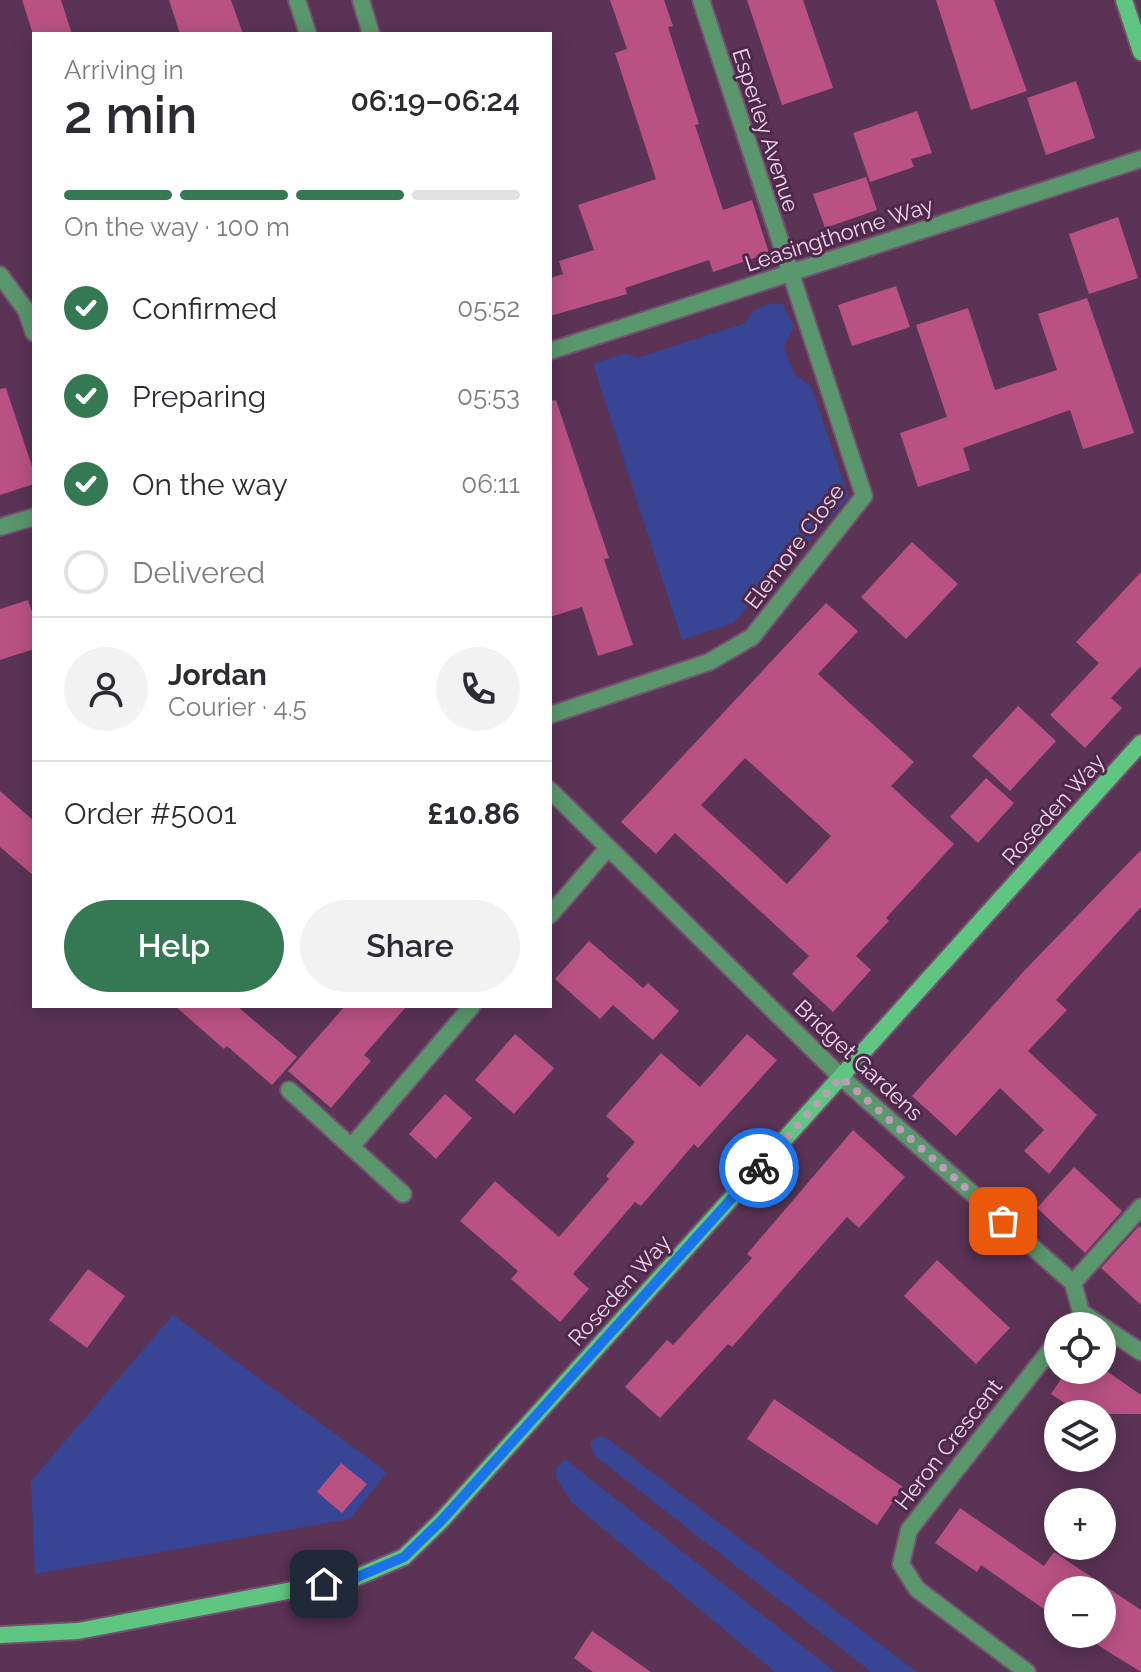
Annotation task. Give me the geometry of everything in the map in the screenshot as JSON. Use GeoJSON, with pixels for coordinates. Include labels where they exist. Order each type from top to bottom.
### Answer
{"type":"FeatureCollection","features":[{"type":"Feature","properties":{"kind":"street"},"geometry":{"type":"LineString","coordinates":[[297,0],[307,32]]}},
{"type":"Feature","properties":{"kind":"street"},"geometry":{"type":"LineString","coordinates":[[361,0],[370,32]]}},
{"type":"Feature","properties":{"kind":"street","name":"Esperley Avenue"},"geometry":{"type":"LineString","coordinates":[[701,0],[790,273]]}},
{"type":"Feature","properties":{"kind":"street"},"geometry":{"type":"LineString","coordinates":[[1124,0],[1141,52]]}},
{"type":"Feature","properties":{"kind":"street","name":"Leasingthorne Way"},"geometry":{"type":"LineString","coordinates":[[552,350],[1141,159]]}},
{"type":"Feature","properties":{"kind":"street","name":"Elemore Close"},"geometry":{"type":"LineString","coordinates":[[552,714],[709,662],[752,637],[864,496],[790,273]]}},
{"type":"Feature","properties":{"kind":"street"},"geometry":{"type":"LineString","coordinates":[[0,275],[26,310],[32,327]]}},
{"type":"Feature","properties":{"kind":"street"},"geometry":{"type":"LineString","coordinates":[[0,527],[32,518]]}},
{"type":"Feature","properties":{"kind":"street","name":"Roseden Way"},"geometry":{"type":"LineString","coordinates":[[0,1635],[78,1631],[355,1578],[404,1557],[441,1521],[1141,743]]}},
{"type":"Feature","properties":{"kind":"street","name":"Bridget Gardens"},"geometry":{"type":"LineString","coordinates":[[552,792],[841,1077],[1073,1283]]}},
{"type":"Feature","properties":{"kind":"street"},"geometry":{"type":"LineString","coordinates":[[552,913],[608,848]]}},
{"type":"Feature","properties":{"kind":"street"},"geometry":{"type":"LineString","coordinates":[[351,1147],[470,1008]]}},
{"type":"Feature","properties":{"kind":"street"},"geometry":{"type":"LineString","coordinates":[[289,1090],[403,1194]]}},
{"type":"Feature","properties":{"kind":"street"},"geometry":{"type":"LineString","coordinates":[[1081,1312],[1073,1283],[1141,1207]]}},
{"type":"Feature","properties":{"kind":"street"},"geometry":{"type":"LineString","coordinates":[[1116,1335],[1141,1352]]}},
{"type":"Feature","properties":{"kind":"street","name":"Heron Crescent"},"geometry":{"type":"LineString","coordinates":[[1027,1672],[917,1589],[901,1564],[909,1530],[1044,1358]]}},
{"type":"Feature","properties":{"kind":"shaded area"},"geometry":{"type":"Polygon","coordinates":[[[772,303],[783,304],[794,326],[784,347],[794,374],[811,386],[849,497],[733,623],[682,640],[593,364],[627,353],[637,358],[746,323],[754,310],[772,303]]]}},
{"type":"Feature","properties":{"kind":"shaded area"},"geometry":{"type":"Polygon","coordinates":[[[173,1315],[387,1472],[350,1519],[35,1574],[31,1481],[173,1315]]]}},
{"type":"Feature","properties":{"kind":"shaded area"},"geometry":{"type":"Polygon","coordinates":[[[597,1437],[605,1437],[917,1672],[871,1672],[594,1455],[590,1443],[597,1437]]]}},
{"type":"Feature","properties":{"kind":"shaded area"},"geometry":{"type":"Polygon","coordinates":[[[565,1459],[835,1672],[775,1672],[571,1502],[556,1477],[556,1468],[565,1459]]]}},
{"type":"Feature","properties":{"kind":"building"},"geometry":{"type":"Polygon","coordinates":[[[22,0],[61,0],[71,32],[32,32],[22,0]]]}},
{"type":"Feature","properties":{"kind":"building"},"geometry":{"type":"Polygon","coordinates":[[[169,0],[231,0],[242,32],[179,32],[169,0]]]}},
{"type":"Feature","properties":{"kind":"building"},"geometry":{"type":"Polygon","coordinates":[[[610,0],[664,0],[673,26],[668,27],[699,124],[695,125],[723,210],[752,200],[769,253],[713,272],[709,260],[625,288],[627,294],[552,315],[552,277],[563,274],[559,261],[594,250],[578,205],[656,179],[615,53],[627,49],[610,0]]]}},
{"type":"Feature","properties":{"kind":"building"},"geometry":{"type":"Polygon","coordinates":[[[747,0],[803,0],[833,88],[782,105],[747,0]]]}},
{"type":"Feature","properties":{"kind":"building"},"geometry":{"type":"Polygon","coordinates":[[[936,0],[994,0],[1027,91],[971,110],[936,0]]]}},
{"type":"Feature","properties":{"kind":"building"},"geometry":{"type":"Polygon","coordinates":[[[1076,81],[1095,138],[1046,155],[1027,98],[1076,81]]]}},
{"type":"Feature","properties":{"kind":"building"},"geometry":{"type":"Polygon","coordinates":[[[917,111],[932,153],[911,159],[914,167],[870,182],[853,133],[917,111]]]}},
{"type":"Feature","properties":{"kind":"building"},"geometry":{"type":"Polygon","coordinates":[[[866,177],[877,210],[825,228],[813,194],[866,177]]]}},
{"type":"Feature","properties":{"kind":"building"},"geometry":{"type":"Polygon","coordinates":[[[1118,217],[1138,278],[1089,294],[1069,234],[1118,217]]]}},
{"type":"Feature","properties":{"kind":"building"},"geometry":{"type":"Polygon","coordinates":[[[896,286],[910,327],[852,346],[838,305],[896,286]]]}},
{"type":"Feature","properties":{"kind":"building"},"geometry":{"type":"Polygon","coordinates":[[[1087,298],[1134,433],[1083,449],[1070,410],[963,448],[970,470],[918,487],[900,433],[947,417],[916,325],[968,308],[995,390],[1057,370],[1038,314],[1087,298]]]}},
{"type":"Feature","properties":{"kind":"building"},"geometry":{"type":"Polygon","coordinates":[[[6,388],[32,466],[32,485],[0,495],[0,389],[6,388]]]}},
{"type":"Feature","properties":{"kind":"building"},"geometry":{"type":"Polygon","coordinates":[[[556,400],[609,558],[604,559],[633,645],[598,656],[582,607],[552,616],[552,401],[556,400]]]}},
{"type":"Feature","properties":{"kind":"building"},"geometry":{"type":"Polygon","coordinates":[[[912,542],[958,584],[906,639],[861,597],[912,542]]]}},
{"type":"Feature","properties":{"kind":"building"},"geometry":{"type":"Polygon","coordinates":[[[1141,572],[1141,666],[1111,698],[1122,708],[1085,748],[1050,715],[1099,663],[1076,642],[1141,572]]]}},
{"type":"Feature","properties":{"kind":"building"},"geometry":{"type":"Polygon","coordinates":[[[28,600],[32,612],[32,650],[0,660],[0,609],[28,600]]]}},
{"type":"Feature","properties":{"kind":"building"},"geometry":{"type":"Polygon","coordinates":[[[826,603],[858,631],[818,674],[914,762],[891,786],[954,844],[886,918],[889,921],[856,956],[871,970],[833,1012],[792,974],[809,956],[675,833],[656,854],[621,822],[826,603]],[[745,758],[701,805],[787,884],[831,836],[745,758]]]}},
{"type":"Feature","properties":{"kind":"building"},"geometry":{"type":"Polygon","coordinates":[[[1018,706],[1056,741],[1010,791],[972,756],[1018,706]]]}},
{"type":"Feature","properties":{"kind":"building"},"geometry":{"type":"Polygon","coordinates":[[[986,778],[1014,803],[978,843],[950,817],[986,778]]]}},
{"type":"Feature","properties":{"kind":"building"},"geometry":{"type":"Polygon","coordinates":[[[0,791],[32,819],[32,874],[0,847],[0,791]]]}},
{"type":"Feature","properties":{"kind":"building"},"geometry":{"type":"Polygon","coordinates":[[[1141,850],[1141,907],[1056,1000],[1067,1010],[1028,1051],[1097,1115],[1049,1174],[1024,1151],[1044,1130],[1000,1088],[956,1136],[912,1096],[1024,971],[1141,850]]]}},
{"type":"Feature","properties":{"kind":"building"},"geometry":{"type":"Polygon","coordinates":[[[589,941],[643,988],[648,983],[679,1011],[653,1040],[613,1005],[600,1019],[555,979],[589,941]]]}},
{"type":"Feature","properties":{"kind":"building"},"geometry":{"type":"Polygon","coordinates":[[[177,1008],[239,1008],[297,1057],[272,1085],[227,1046],[224,1049],[177,1008]]]}},
{"type":"Feature","properties":{"kind":"building"},"geometry":{"type":"Polygon","coordinates":[[[343,1008],[405,1008],[364,1055],[371,1061],[331,1108],[288,1071],[343,1008]]]}},
{"type":"Feature","properties":{"kind":"building"},"geometry":{"type":"Polygon","coordinates":[[[515,1034],[554,1068],[514,1114],[475,1080],[515,1034]]]}},
{"type":"Feature","properties":{"kind":"building"},"geometry":{"type":"Polygon","coordinates":[[[747,1034],[777,1060],[698,1148],[694,1144],[641,1206],[635,1202],[573,1274],[589,1289],[560,1322],[511,1279],[518,1271],[460,1221],[495,1181],[559,1237],[609,1179],[606,1176],[635,1142],[606,1116],[661,1053],[700,1087],[747,1034]]]}},
{"type":"Feature","properties":{"kind":"building"},"geometry":{"type":"Polygon","coordinates":[[[445,1094],[472,1118],[436,1159],[409,1134],[445,1094]]]}},
{"type":"Feature","properties":{"kind":"building"},"geometry":{"type":"Polygon","coordinates":[[[853,1130],[905,1177],[859,1228],[847,1217],[732,1347],[728,1344],[660,1418],[625,1387],[667,1340],[673,1345],[752,1258],[747,1254],[853,1130]]]}},
{"type":"Feature","properties":{"kind":"building"},"geometry":{"type":"Polygon","coordinates":[[[1074,1167],[1122,1211],[1085,1253],[1037,1208],[1074,1167]]]}},
{"type":"Feature","properties":{"kind":"building"},"geometry":{"type":"Polygon","coordinates":[[[1139,1226],[1141,1228],[1141,1305],[1101,1268],[1139,1226]]]}},
{"type":"Feature","properties":{"kind":"building"},"geometry":{"type":"Polygon","coordinates":[[[937,1260],[1010,1328],[976,1364],[904,1296],[937,1260]]]}},
{"type":"Feature","properties":{"kind":"building"},"geometry":{"type":"Polygon","coordinates":[[[88,1269],[125,1296],[87,1348],[49,1320],[88,1269]]]}},
{"type":"Feature","properties":{"kind":"building"},"geometry":{"type":"Polygon","coordinates":[[[1116,1378],[1141,1395],[1141,1414],[1116,1414],[1116,1400],[1060,1400],[1051,1394],[1058,1384],[1116,1384],[1116,1378]]]}},
{"type":"Feature","properties":{"kind":"building"},"geometry":{"type":"Polygon","coordinates":[[[774,1399],[903,1487],[877,1525],[747,1439],[774,1399]]]}},
{"type":"Feature","properties":{"kind":"building"},"geometry":{"type":"Polygon","coordinates":[[[341,1463],[367,1484],[342,1513],[317,1492],[341,1463]]]}},
{"type":"Feature","properties":{"kind":"building"},"geometry":{"type":"Polygon","coordinates":[[[960,1508],[1044,1566],[1048,1560],[1066,1560],[1090,1576],[1044,1576],[1044,1609],[981,1565],[977,1572],[935,1543],[960,1508]]]}},
{"type":"Feature","properties":{"kind":"building"},"geometry":{"type":"Polygon","coordinates":[[[1116,1593],[1141,1610],[1141,1672],[1102,1648],[1116,1648],[1116,1593]]]}},
{"type":"Feature","properties":{"kind":"building"},"geometry":{"type":"Polygon","coordinates":[[[592,1631],[651,1672],[593,1672],[574,1658],[592,1631]]]}},
{"type":"Feature","properties":{"kind":"way so far"},"geometry":{"type":"LineString","coordinates":[[759,1168],[841,1077],[1003,1221]]}},
{"type":"Feature","properties":{"kind":"route"},"geometry":{"type":"LineString","coordinates":[[324,1584],[355,1578],[404,1557],[441,1521],[759,1168]]}}]}
